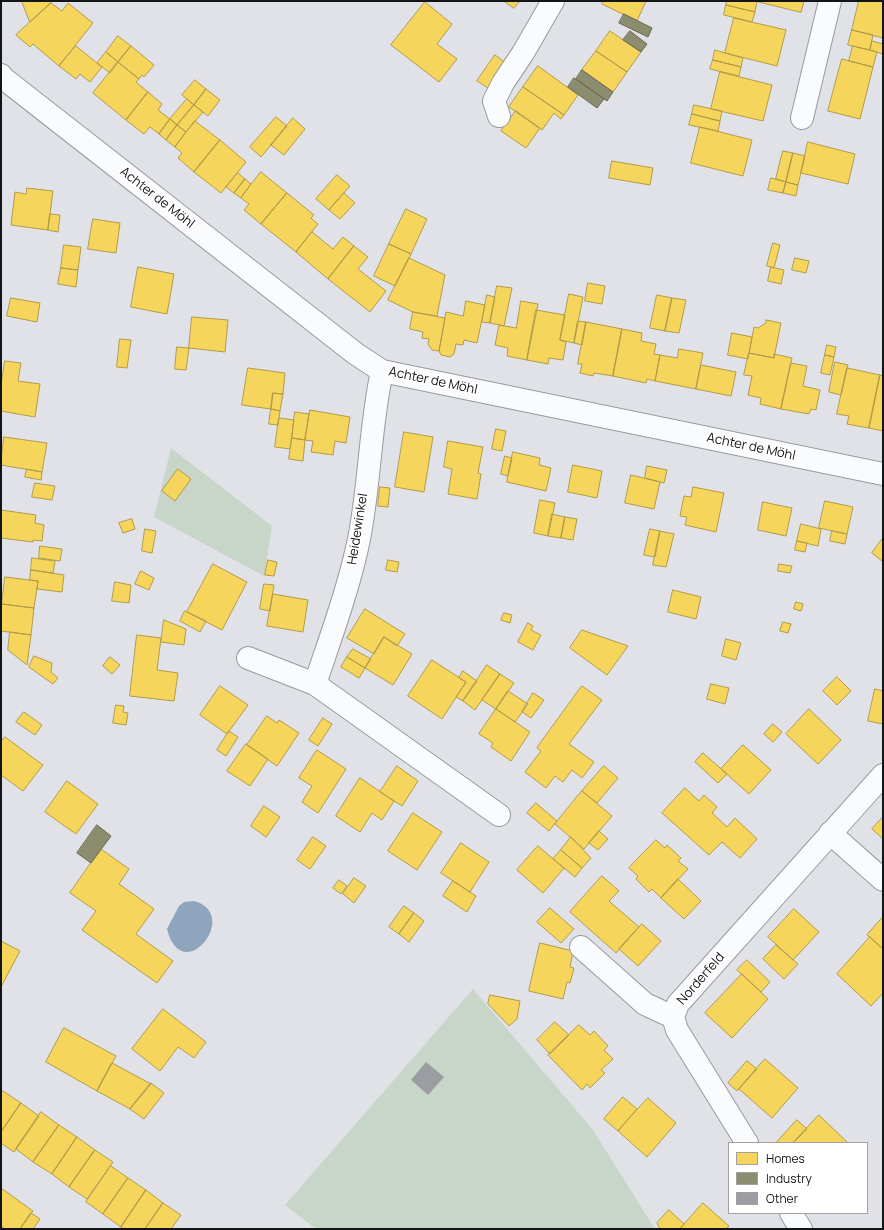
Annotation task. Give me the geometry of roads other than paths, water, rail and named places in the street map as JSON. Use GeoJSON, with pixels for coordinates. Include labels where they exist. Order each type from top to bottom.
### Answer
{"type":"FeatureCollection","features":[{"type":"Feature","properties":{"kind":"street"},"geometry":{"type":"LineString","coordinates":[[499,116],[494,101],[503,83],[523,53],[553,1]]}},
{"type":"Feature","properties":{"kind":"street"},"geometry":{"type":"LineString","coordinates":[[802,118],[830,1]]}},
{"type":"Feature","properties":{"kind":"street","name":"Achter de Möhl"},"geometry":{"type":"LineString","coordinates":[[2,79],[356,354],[382,371],[883,474]]}},
{"type":"Feature","properties":{"kind":"street","name":"Heidewinkel"},"geometry":{"type":"LineString","coordinates":[[315,684],[351,574],[359,537],[376,397],[382,371]]}},
{"type":"Feature","properties":{"kind":"street"},"geometry":{"type":"LineString","coordinates":[[248,658],[315,684],[499,815]]}},
{"type":"Feature","properties":{"kind":"street","name":"Norderfeld"},"geometry":{"type":"LineString","coordinates":[[746,1142],[677,1030],[673,1017],[678,1004],[883,775]]}},
{"type":"Feature","properties":{"kind":"street"},"geometry":{"type":"LineString","coordinates":[[830,833],[883,880]]}},
{"type":"Feature","properties":{"kind":"street"},"geometry":{"type":"LineString","coordinates":[[581,947],[645,1004],[673,1017]]}},
{"type":"Feature","properties":{"kind":"street"},"geometry":{"type":"LineString","coordinates":[[792,1214],[801,1229]]}},
{"type":"Feature","properties":{"kind":"water"},"geometry":{"type":"Polygon","coordinates":[[[194,901],[207,908],[212,919],[211,931],[204,942],[195,950],[184,952],[174,946],[167,929],[179,906],[184,902],[194,901]]]}}]}
